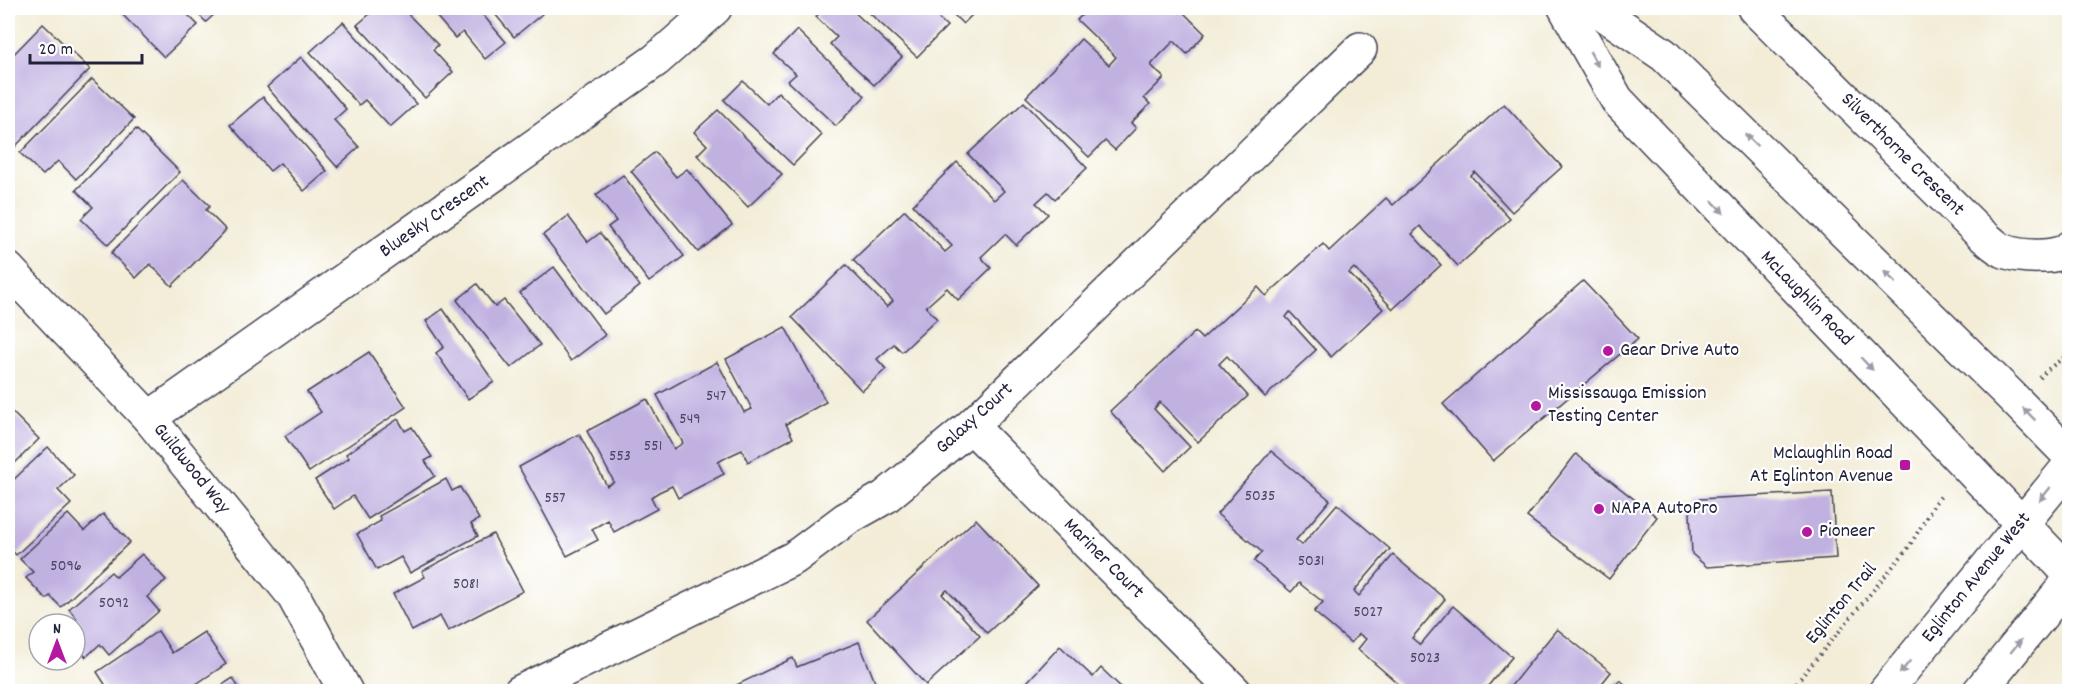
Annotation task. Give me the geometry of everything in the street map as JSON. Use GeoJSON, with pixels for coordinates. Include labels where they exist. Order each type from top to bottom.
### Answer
{"type":"FeatureCollection","features":[{"type":"Feature","properties":{"kind":"street","name":"Bluesky Crescent"},"geometry":{"type":"LineString","coordinates":[[149,418],[656,60],[715,8]]}},
{"type":"Feature","properties":{"kind":"street","name":"McLaughlin Road"},"geometry":{"type":"LineString","coordinates":[[1565,8],[1617,100],[2070,574]]}},
{"type":"Feature","properties":{"kind":"street"},"geometry":{"type":"LineString","coordinates":[[1595,8],[1664,55],[2070,456]]}},
{"type":"Feature","properties":{"kind":"street","name":"Silverthorne Crescent"},"geometry":{"type":"LineString","coordinates":[[1754,8],[1981,234],[2004,251],[2037,257],[2065,252],[2070,247]]}},
{"type":"Feature","properties":{"kind":"street","name":"Galaxy Court"},"geometry":{"type":"LineString","coordinates":[[520,692],[794,558],[846,519],[885,497],[971,426],[1360,49]]}},
{"type":"Feature","properties":{"kind":"street","name":"Guildwood Way"},"geometry":{"type":"LineString","coordinates":[[8,269],[149,418],[293,595],[346,692]]}},
{"type":"Feature","properties":{"kind":"street","name":"Mariner Court"},"geometry":{"type":"LineString","coordinates":[[971,426],[1235,692]]}},
{"type":"Feature","properties":{"kind":"street","name":"Eglinton Avenue West"},"geometry":{"type":"LineString","coordinates":[[1885,692],[2070,465]]}},
{"type":"Feature","properties":{"kind":"street"},"geometry":{"type":"LineString","coordinates":[[1979,692],[2070,580]]}},
{"type":"Feature","properties":{"kind":"path"},"geometry":{"type":"LineString","coordinates":[[2047,370],[2070,353]]}},
{"type":"Feature","properties":{"kind":"path","name":"Eglinton Trail"},"geometry":{"type":"LineString","coordinates":[[1789,692],[1909,547],[1935,503]]}},
{"type":"Feature","properties":{"kind":"building"},"geometry":{"type":"Polygon","coordinates":[[[181,8],[198,25],[164,57],[117,9],[181,8]]]}},
{"type":"Feature","properties":{"kind":"building"},"geometry":{"type":"Polygon","coordinates":[[[192,8],[221,8],[206,22],[192,8]]]}},
{"type":"Feature","properties":{"kind":"building"},"geometry":{"type":"Polygon","coordinates":[[[377,8],[402,8],[438,45],[433,50],[453,72],[425,98],[357,25],[377,8]]]}},
{"type":"Feature","properties":{"kind":"building"},"geometry":{"type":"Polygon","coordinates":[[[429,8],[477,8],[506,42],[485,59],[463,32],[455,38],[429,8]]]}},
{"type":"Feature","properties":{"kind":"building"},"geometry":{"type":"Polygon","coordinates":[[[490,8],[537,8],[542,14],[514,37],[490,8]]]}},
{"type":"Feature","properties":{"kind":"building"},"geometry":{"type":"Polygon","coordinates":[[[824,8],[850,8],[902,57],[874,85],[830,44],[837,37],[816,17],[824,8]]]}},
{"type":"Feature","properties":{"kind":"building"},"geometry":{"type":"Polygon","coordinates":[[[864,8],[927,8],[947,26],[917,57],[864,8]]]}},
{"type":"Feature","properties":{"kind":"building"},"geometry":{"type":"Polygon","coordinates":[[[947,8],[979,8],[963,24],[947,8]]]}},
{"type":"Feature","properties":{"kind":"building"},"geometry":{"type":"Polygon","coordinates":[[[1089,8],[1189,8],[1184,13],[1205,34],[1187,54],[1174,41],[1161,54],[1151,65],[1164,78],[1144,98],[1150,104],[1131,123],[1136,128],[1115,150],[1105,141],[1089,157],[1026,97],[1081,39],[1109,65],[1116,57],[1077,20],[1089,8]]]}},
{"type":"Feature","properties":{"kind":"building"},"geometry":{"type":"Polygon","coordinates":[[[343,22],[416,104],[390,127],[365,100],[359,105],[310,52],[343,22]]]}},
{"type":"Feature","properties":{"kind":"building"},"geometry":{"type":"Polygon","coordinates":[[[43,24],[90,69],[13,149],[8,144],[8,60],[43,24]]]}},
{"type":"Feature","properties":{"kind":"building"},"geometry":{"type":"Polygon","coordinates":[[[797,30],[865,96],[836,126],[788,81],[796,74],[774,54],[797,30]]]}},
{"type":"Feature","properties":{"kind":"building"},"geometry":{"type":"Polygon","coordinates":[[[301,57],[346,109],[334,120],[359,147],[337,167],[267,87],[301,57]]]}},
{"type":"Feature","properties":{"kind":"building"},"geometry":{"type":"Polygon","coordinates":[[[92,79],[134,119],[76,179],[58,161],[43,175],[20,153],[92,79]]]}},
{"type":"Feature","properties":{"kind":"building"},"geometry":{"type":"Polygon","coordinates":[[[743,81],[767,104],[778,92],[822,135],[793,165],[724,100],[743,81]]]}},
{"type":"Feature","properties":{"kind":"building"},"geometry":{"type":"Polygon","coordinates":[[[263,97],[327,171],[304,191],[280,163],[270,171],[230,125],[263,97]]]}},
{"type":"Feature","properties":{"kind":"building"},"geometry":{"type":"Polygon","coordinates":[[[1024,102],[1087,168],[1055,199],[1048,192],[1036,203],[1048,214],[1016,245],[1005,234],[981,257],[991,268],[958,300],[947,288],[926,307],[937,319],[902,352],[894,344],[877,359],[886,369],[862,391],[792,317],[846,265],[887,307],[893,301],[853,260],[905,210],[945,252],[952,246],[913,205],[957,162],[994,200],[1004,191],[968,154],[1024,102]]]}},
{"type":"Feature","properties":{"kind":"building"},"geometry":{"type":"Polygon","coordinates":[[[1504,104],[1562,167],[1512,212],[1475,172],[1471,176],[1510,219],[1458,266],[1420,226],[1412,234],[1441,265],[1393,309],[1354,268],[1349,273],[1383,309],[1331,357],[1290,312],[1286,317],[1316,350],[1265,397],[1227,356],[1219,364],[1248,396],[1198,442],[1160,402],[1154,409],[1190,447],[1165,471],[1110,411],[1195,332],[1202,339],[1258,287],[1266,296],[1323,244],[1329,251],[1386,198],[1393,205],[1504,104]]]}},
{"type":"Feature","properties":{"kind":"building"},"geometry":{"type":"Polygon","coordinates":[[[718,110],[782,174],[748,207],[697,155],[707,145],[694,132],[718,110]]]}},
{"type":"Feature","properties":{"kind":"building"},"geometry":{"type":"Polygon","coordinates":[[[136,129],[180,172],[108,245],[81,219],[93,207],[76,190],[136,129]]]}},
{"type":"Feature","properties":{"kind":"building"},"geometry":{"type":"Polygon","coordinates":[[[655,152],[676,177],[687,169],[732,225],[698,252],[631,171],[655,152]]]}},
{"type":"Feature","properties":{"kind":"building"},"geometry":{"type":"Polygon","coordinates":[[[623,175],[684,256],[649,282],[608,227],[616,221],[596,195],[623,175]]]}},
{"type":"Feature","properties":{"kind":"building"},"geometry":{"type":"Polygon","coordinates":[[[183,180],[210,206],[206,210],[226,230],[172,286],[150,264],[136,278],[111,253],[183,180]]]}},
{"type":"Feature","properties":{"kind":"building"},"geometry":{"type":"Polygon","coordinates":[[[568,216],[588,242],[600,233],[640,286],[604,314],[543,235],[568,216]]]}},
{"type":"Feature","properties":{"kind":"building"},"geometry":{"type":"Polygon","coordinates":[[[554,267],[605,335],[571,361],[520,293],[554,267]]]}},
{"type":"Feature","properties":{"kind":"building"},"geometry":{"type":"Polygon","coordinates":[[[1583,281],[1638,339],[1493,461],[1443,404],[1583,281]]]}},
{"type":"Feature","properties":{"kind":"building"},"geometry":{"type":"Polygon","coordinates":[[[477,284],[495,307],[504,300],[540,345],[511,368],[457,300],[477,284]]]}},
{"type":"Feature","properties":{"kind":"building"},"geometry":{"type":"Polygon","coordinates":[[[443,309],[494,382],[468,399],[436,353],[444,347],[426,321],[443,309]]]}},
{"type":"Feature","properties":{"kind":"building"},"geometry":{"type":"Polygon","coordinates":[[[785,327],[826,402],[786,424],[793,438],[748,462],[742,450],[729,456],[718,462],[724,474],[678,498],[672,486],[659,492],[651,497],[657,509],[614,532],[608,520],[592,529],[598,540],[567,556],[519,467],[579,434],[607,486],[614,482],[587,431],[647,399],[674,449],[683,443],[657,395],[717,362],[744,412],[752,409],[726,359],[785,327]]]}},
{"type":"Feature","properties":{"kind":"building"},"geometry":{"type":"Polygon","coordinates":[[[369,352],[406,407],[309,472],[285,436],[321,412],[307,392],[369,352]]]}},
{"type":"Feature","properties":{"kind":"building"},"geometry":{"type":"Polygon","coordinates":[[[11,411],[39,439],[8,470],[8,415],[11,411]]]}},
{"type":"Feature","properties":{"kind":"building"},"geometry":{"type":"Polygon","coordinates":[[[398,419],[405,431],[412,427],[432,457],[425,461],[435,476],[368,519],[353,496],[334,509],[315,480],[349,458],[346,454],[398,419]]]}},
{"type":"Feature","properties":{"kind":"building"},"geometry":{"type":"Polygon","coordinates":[[[48,447],[74,475],[58,490],[71,504],[16,555],[8,546],[8,485],[48,447]]]}},
{"type":"Feature","properties":{"kind":"building"},"geometry":{"type":"Polygon","coordinates":[[[1271,451],[1330,500],[1296,540],[1302,545],[1337,504],[1390,549],[1354,591],[1359,596],[1393,555],[1445,599],[1412,638],[1420,645],[1453,606],[1512,657],[1483,692],[1408,692],[1358,649],[1366,639],[1359,634],[1351,643],[1314,612],[1323,602],[1299,583],[1291,592],[1254,561],[1262,552],[1217,514],[1271,451]]]}},
{"type":"Feature","properties":{"kind":"building"},"geometry":{"type":"Polygon","coordinates":[[[1576,454],[1657,517],[1609,579],[1527,517],[1576,454]]]}},
{"type":"Feature","properties":{"kind":"building"},"geometry":{"type":"Polygon","coordinates":[[[446,479],[452,491],[460,487],[479,519],[471,524],[478,536],[410,573],[401,557],[377,570],[357,534],[381,521],[379,516],[446,479]]]}},
{"type":"Feature","properties":{"kind":"building"},"geometry":{"type":"Polygon","coordinates":[[[1832,492],[1836,558],[1707,567],[1692,554],[1690,513],[1699,499],[1832,492]]]}},
{"type":"Feature","properties":{"kind":"building"},"geometry":{"type":"Polygon","coordinates":[[[68,514],[84,531],[103,514],[130,542],[61,607],[50,596],[46,599],[26,578],[33,572],[20,559],[68,514]]]}},
{"type":"Feature","properties":{"kind":"building"},"geometry":{"type":"Polygon","coordinates":[[[976,519],[1038,586],[987,633],[947,590],[942,594],[980,636],[926,685],[867,620],[976,519]]]}},
{"type":"Feature","properties":{"kind":"building"},"geometry":{"type":"Polygon","coordinates":[[[493,534],[523,591],[448,631],[440,616],[412,631],[393,594],[425,577],[422,571],[493,534]]]}},
{"type":"Feature","properties":{"kind":"building"},"geometry":{"type":"Polygon","coordinates":[[[142,554],[166,580],[147,597],[159,611],[109,655],[100,644],[87,656],[87,612],[71,612],[69,609],[111,572],[116,577],[142,554]]]}},
{"type":"Feature","properties":{"kind":"building"},"geometry":{"type":"Polygon","coordinates":[[[1557,629],[1611,672],[1595,692],[1506,692],[1557,629]]]}},
{"type":"Feature","properties":{"kind":"building"},"geometry":{"type":"Polygon","coordinates":[[[158,631],[172,653],[204,632],[226,664],[184,692],[110,692],[97,672],[158,631]]]}},
{"type":"Feature","properties":{"kind":"building"},"geometry":{"type":"Polygon","coordinates":[[[859,642],[879,692],[722,692],[793,658],[797,667],[859,642]]]}},
{"type":"Feature","properties":{"kind":"building"},"geometry":{"type":"Polygon","coordinates":[[[1060,646],[1093,677],[1101,668],[1126,692],[1018,692],[1060,646]]]}},
{"type":"Feature","properties":{"kind":"building"},"geometry":{"type":"Polygon","coordinates":[[[233,678],[241,692],[211,692],[233,678]]]}},
{"type":"Feature","properties":{"kind":"building"},"geometry":{"type":"Polygon","coordinates":[[[1620,680],[1634,692],[1610,692],[1620,680]]]}},
{"type":"Feature","properties":{"kind":"place","name":"Gear Drive Auto"},"geometry":{"type":"Point","coordinates":[1608,351]}},
{"type":"Feature","properties":{"kind":"place","name":"Mississauga Emission Testing Center"},"geometry":{"type":"Point","coordinates":[1536,406]}},
{"type":"Feature","properties":{"kind":"place","name":"Mclaughlin Road At Eglinton Avenue"},"geometry":{"type":"Point","coordinates":[1905,465]}},
{"type":"Feature","properties":{"kind":"place","name":"NAPA AutoPro"},"geometry":{"type":"Point","coordinates":[1599,509]}},
{"type":"Feature","properties":{"kind":"place","name":"Pioneer"},"geometry":{"type":"Point","coordinates":[1807,532]}}]}
